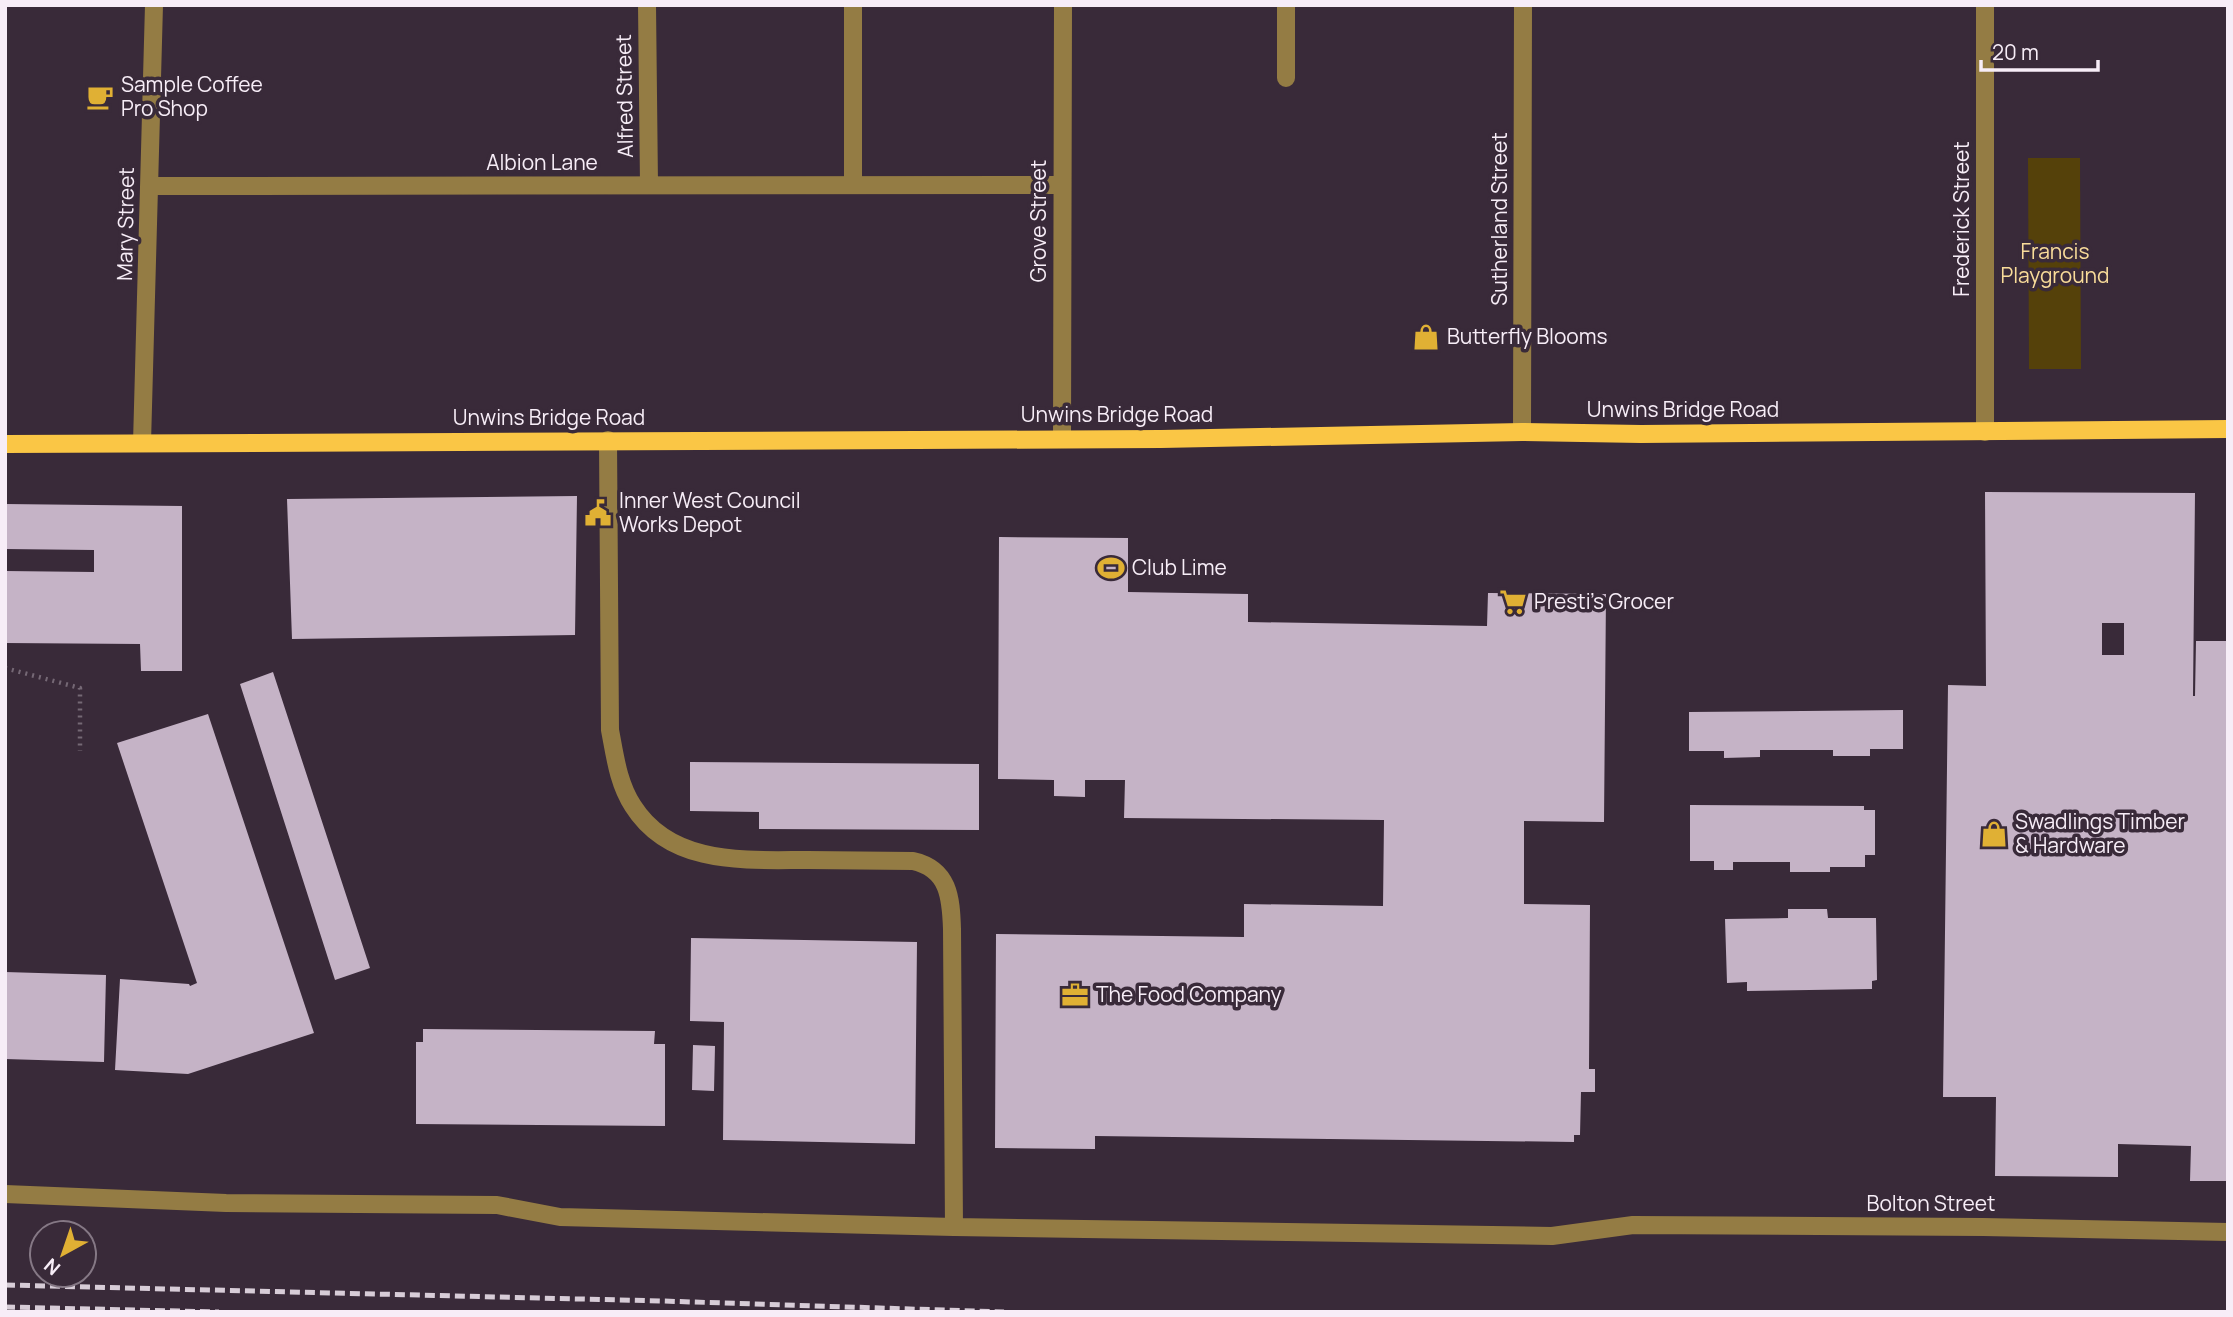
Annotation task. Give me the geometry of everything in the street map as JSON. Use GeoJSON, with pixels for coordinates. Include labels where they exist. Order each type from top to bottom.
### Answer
{"type":"FeatureCollection","features":[{"type":"Feature","properties":{"kind":"main road","name":"Unwins Bridge Road"},"geometry":{"type":"LineString","coordinates":[[5,444],[1161,439],[1522,432],[1641,434],[2228,429]]}},
{"type":"Feature","properties":{"kind":"street","name":"Mary Street"},"geometry":{"type":"LineString","coordinates":[[142,443],[154,5]]}},
{"type":"Feature","properties":{"kind":"street","name":"Alfred Street"},"geometry":{"type":"LineString","coordinates":[[647,5],[649,185]]}},
{"type":"Feature","properties":{"kind":"street"},"geometry":{"type":"LineString","coordinates":[[853,5],[853,186]]}},
{"type":"Feature","properties":{"kind":"street","name":"Grove Street"},"geometry":{"type":"LineString","coordinates":[[1062,438],[1063,5]]}},
{"type":"Feature","properties":{"kind":"street"},"geometry":{"type":"LineString","coordinates":[[1286,5],[1286,78]]}},
{"type":"Feature","properties":{"kind":"street","name":"Sutherland Street"},"geometry":{"type":"LineString","coordinates":[[1522,432],[1523,5]]}},
{"type":"Feature","properties":{"kind":"street","name":"Frederick Street"},"geometry":{"type":"LineString","coordinates":[[1985,5],[1985,432]]}},
{"type":"Feature","properties":{"kind":"street","name":"Albion Lane"},"geometry":{"type":"LineString","coordinates":[[149,186],[1062,185]]}},
{"type":"Feature","properties":{"kind":"street"},"geometry":{"type":"LineString","coordinates":[[608,440],[610,730],[619,777],[633,806],[653,829],[675,844],[698,853],[729,859],[913,861],[926,864],[941,877],[947,890],[951,904],[952,929],[954,1227]]}},
{"type":"Feature","properties":{"kind":"street","name":"Bolton Street"},"geometry":{"type":"LineString","coordinates":[[5,1194],[226,1203],[497,1205],[560,1217],[954,1227],[1552,1236],[1633,1225],[2228,1232]]}},
{"type":"Feature","properties":{"kind":"path"},"geometry":{"type":"LineString","coordinates":[[5,668],[80,688],[80,751]]}},
{"type":"Feature","properties":{"kind":"green space","name":"Francis Playground"},"geometry":{"type":"Polygon","coordinates":[[[2028,158],[2080,158],[2081,369],[2029,369],[2028,158]]]}},
{"type":"Feature","properties":{"kind":"building"},"geometry":{"type":"Polygon","coordinates":[[[1985,492],[2195,493],[2193,696],[2196,641],[2228,641],[2228,1181],[2190,1181],[2191,1146],[2118,1144],[2118,1177],[1995,1176],[1996,1097],[1943,1097],[1948,685],[1986,686],[1985,492]],[[2102,623],[2102,655],[2124,655],[2124,623],[2102,623]]]}},
{"type":"Feature","properties":{"kind":"building"},"geometry":{"type":"Polygon","coordinates":[[[577,496],[575,635],[292,639],[287,499],[577,496]]]}},
{"type":"Feature","properties":{"kind":"building"},"geometry":{"type":"Polygon","coordinates":[[[5,504],[182,506],[182,671],[141,671],[140,644],[5,643],[5,571],[94,572],[94,550],[5,549],[5,504]]]}},
{"type":"Feature","properties":{"kind":"building"},"geometry":{"type":"Polygon","coordinates":[[[999,537],[1128,538],[1128,592],[1248,594],[1248,622],[1487,626],[1488,593],[1606,594],[1604,822],[1524,821],[1524,904],[1590,905],[1589,1069],[1595,1069],[1595,1092],[1581,1092],[1580,1135],[1574,1135],[1574,1142],[1095,1136],[1095,1149],[995,1148],[996,934],[1244,937],[1244,904],[1383,906],[1384,820],[1124,818],[1125,780],[1085,780],[1085,797],[1054,796],[1054,780],[998,779],[999,537]]]}},
{"type":"Feature","properties":{"kind":"building"},"geometry":{"type":"Polygon","coordinates":[[[273,672],[370,968],[335,980],[240,684],[273,672]]]}},
{"type":"Feature","properties":{"kind":"building"},"geometry":{"type":"Polygon","coordinates":[[[1903,710],[1903,749],[1870,749],[1870,756],[1833,756],[1833,750],[1760,750],[1760,757],[1724,758],[1724,751],[1689,751],[1689,712],[1903,710]]]}},
{"type":"Feature","properties":{"kind":"building"},"geometry":{"type":"Polygon","coordinates":[[[208,714],[314,1033],[188,1074],[115,1070],[120,979],[190,986],[197,983],[117,743],[208,714]]]}},
{"type":"Feature","properties":{"kind":"building"},"geometry":{"type":"Polygon","coordinates":[[[690,762],[979,764],[979,830],[759,829],[759,812],[690,811],[690,762]]]}},
{"type":"Feature","properties":{"kind":"building"},"geometry":{"type":"Polygon","coordinates":[[[1690,805],[1864,806],[1864,810],[1875,810],[1875,855],[1865,855],[1865,867],[1830,867],[1830,872],[1790,872],[1790,862],[1733,862],[1733,870],[1714,870],[1714,861],[1690,861],[1690,805]]]}},
{"type":"Feature","properties":{"kind":"building"},"geometry":{"type":"Polygon","coordinates":[[[1788,909],[1827,909],[1828,918],[1876,918],[1877,980],[1872,981],[1872,989],[1747,991],[1747,982],[1727,983],[1725,919],[1788,918],[1788,909]]]}},
{"type":"Feature","properties":{"kind":"building"},"geometry":{"type":"Polygon","coordinates":[[[691,938],[917,942],[915,1144],[723,1140],[724,1022],[690,1021],[691,938]]]}},
{"type":"Feature","properties":{"kind":"building"},"geometry":{"type":"Polygon","coordinates":[[[5,972],[106,975],[104,1062],[5,1059],[5,972]]]}},
{"type":"Feature","properties":{"kind":"building"},"geometry":{"type":"Polygon","coordinates":[[[423,1029],[655,1031],[654,1044],[665,1044],[665,1126],[416,1124],[416,1042],[423,1042],[423,1029]]]}},
{"type":"Feature","properties":{"kind":"building"},"geometry":{"type":"Polygon","coordinates":[[[693,1045],[715,1046],[714,1091],[692,1090],[693,1045]]]}},
{"type":"Feature","properties":{"kind":"railway"},"geometry":{"type":"LineString","coordinates":[[5,1285],[1004,1312]]}},
{"type":"Feature","properties":{"kind":"railway"},"geometry":{"type":"LineString","coordinates":[[5,1307],[219,1312]]}},
{"type":"Feature","properties":{"kind":"place","name":"Sample Coffee Pro Shop"},"geometry":{"type":"Point","coordinates":[100,97]}},
{"type":"Feature","properties":{"kind":"place","name":"Butterfly Blooms"},"geometry":{"type":"Point","coordinates":[1426,337]}},
{"type":"Feature","properties":{"kind":"place","name":"Inner West Council Works Depot"},"geometry":{"type":"Point","coordinates":[598,513]}},
{"type":"Feature","properties":{"kind":"place","name":"Club Lime"},"geometry":{"type":"Point","coordinates":[1111,568]}},
{"type":"Feature","properties":{"kind":"place","name":"Presti's Grocer"},"geometry":{"type":"Point","coordinates":[1513,602]}},
{"type":"Feature","properties":{"kind":"place","name":"Swadlings Timber & Hardware"},"geometry":{"type":"Point","coordinates":[1994,834]}},
{"type":"Feature","properties":{"kind":"place","name":"The Food Company"},"geometry":{"type":"Point","coordinates":[1075,995]}}]}
